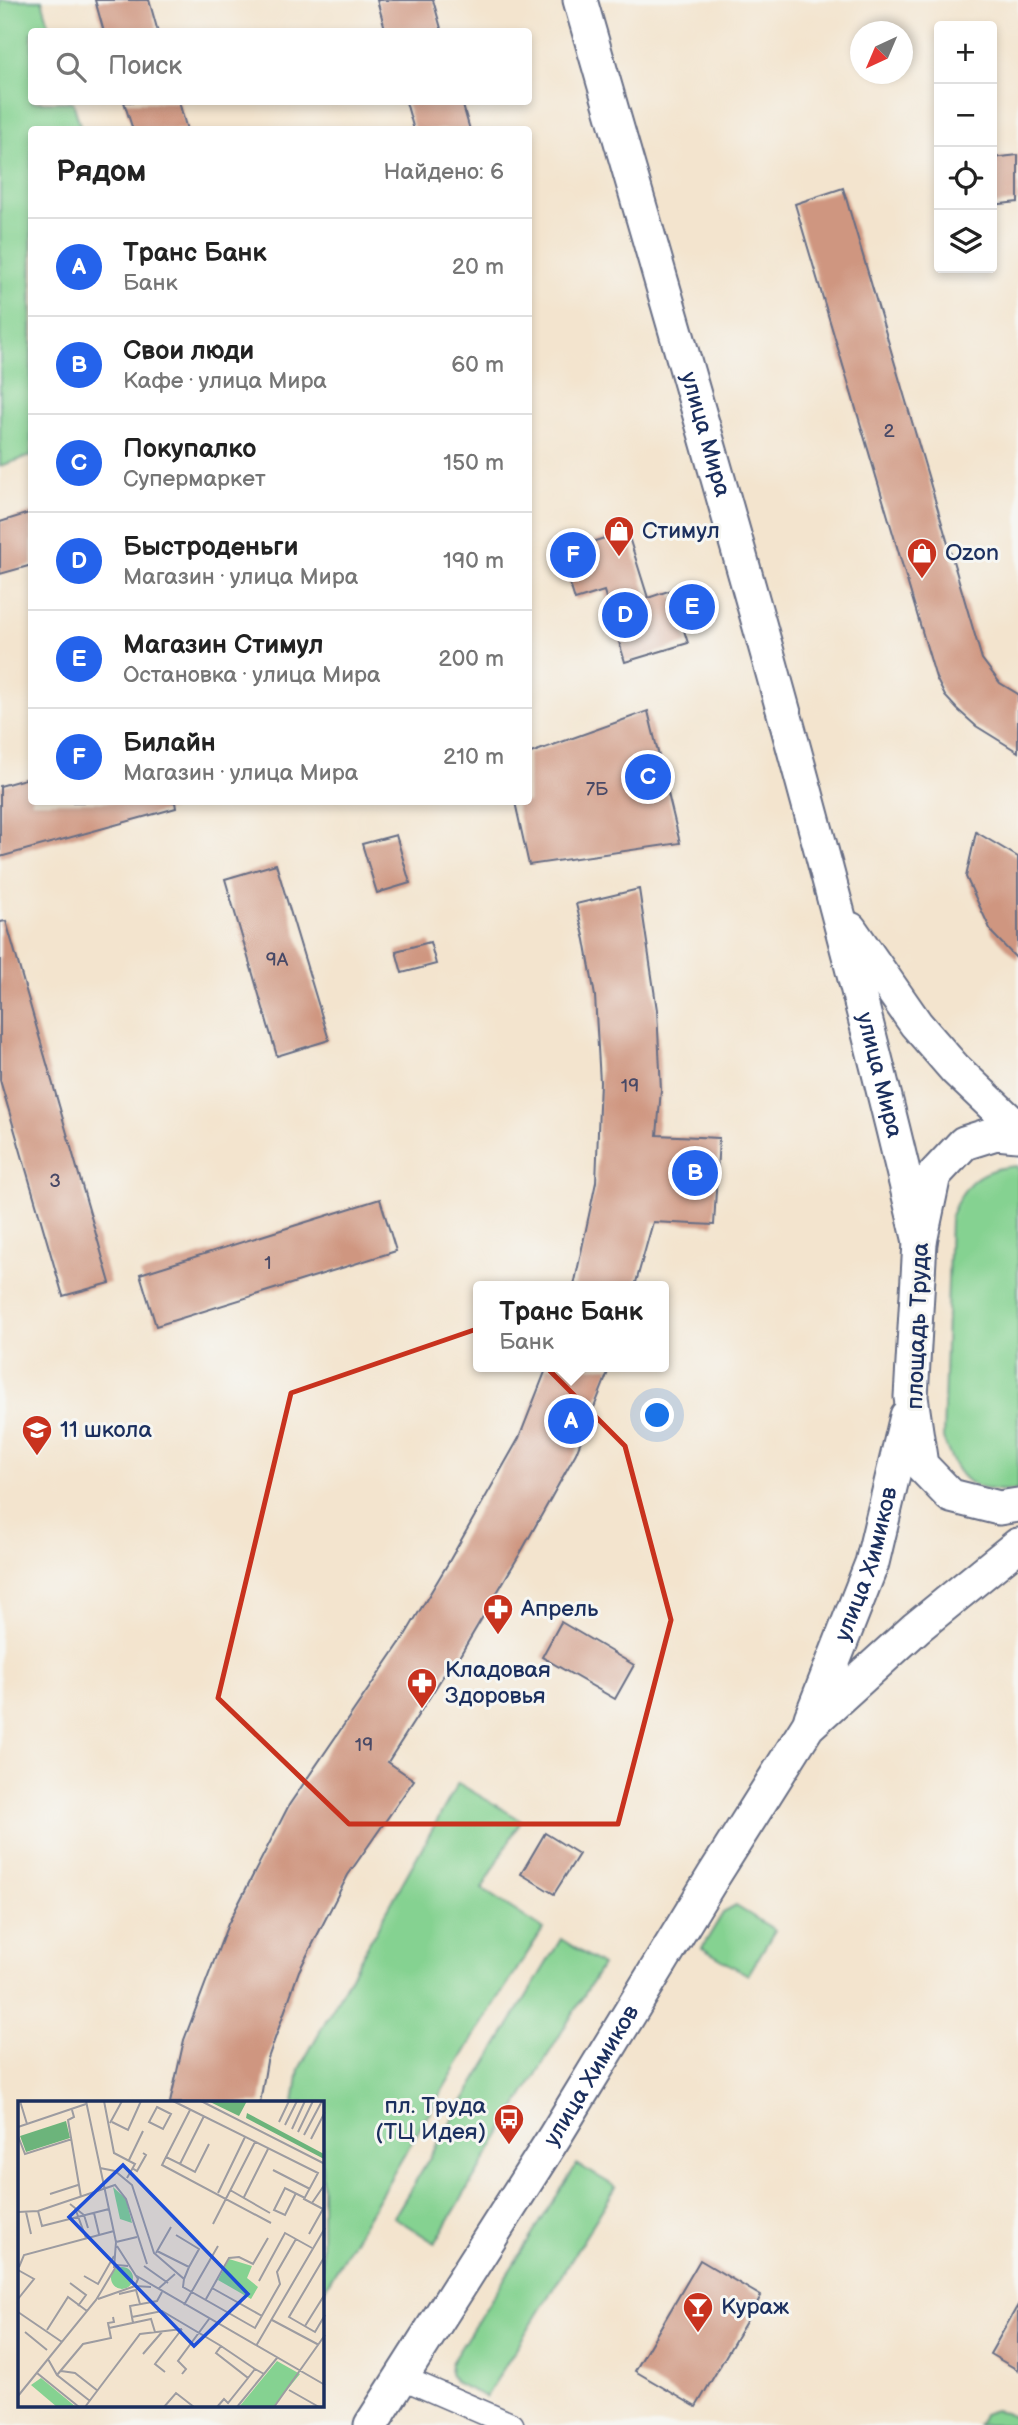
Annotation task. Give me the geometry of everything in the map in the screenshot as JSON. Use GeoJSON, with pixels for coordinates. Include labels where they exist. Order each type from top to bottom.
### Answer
{"type":"FeatureCollection","features":[{"type":"Feature","properties":{"kind":"street","name":"улица Мира"},"geometry":{"type":"LineString","coordinates":[[580,0],[752,592],[886,1097],[920,1242]]}},
{"type":"Feature","properties":{"kind":"street","name":"улица Мира"},"geometry":{"type":"LineString","coordinates":[[837,909],[916,1024],[955,1069],[1018,1129]]}},
{"type":"Feature","properties":{"kind":"street","name":"площадь Труда"},"geometry":{"type":"LineString","coordinates":[[1018,1135],[996,1133],[964,1143],[934,1175],[920,1242],[911,1397],[921,1465],[951,1496],[999,1508],[1018,1505]]}},
{"type":"Feature","properties":{"kind":"street","name":"улица Химиков"},"geometry":{"type":"LineString","coordinates":[[371,2425],[555,2136],[808,1726],[872,1563],[911,1397]]}},
{"type":"Feature","properties":{"kind":"street","name":"улица Химиков"},"geometry":{"type":"LineString","coordinates":[[808,1726],[916,1628],[1018,1545]]}},
{"type":"Feature","properties":{"kind":"street"},"geometry":{"type":"LineString","coordinates":[[401,2378],[512,2425]]}},
{"type":"Feature","properties":{"kind":"highlighted area"},"geometry":{"type":"Polygon","coordinates":[[[500,1321],[625,1446],[671,1620],[618,1824],[349,1824],[218,1698],[291,1393],[500,1321]]]}},
{"type":"Feature","properties":{"kind":"green space"},"geometry":{"type":"Polygon","coordinates":[[[0,0],[42,0],[50,28],[28,28],[28,105],[74,105],[80,126],[28,126],[28,457],[0,466],[0,0]]]}},
{"type":"Feature","properties":{"kind":"green space"},"geometry":{"type":"Polygon","coordinates":[[[1018,1166],[1018,1490],[1002,1490],[978,1487],[969,1482],[955,1466],[943,1439],[950,1218],[961,1195],[975,1179],[993,1170],[1018,1166]]]}},
{"type":"Feature","properties":{"kind":"green space"},"geometry":{"type":"Polygon","coordinates":[[[458,1783],[521,1820],[482,1889],[543,1929],[478,2030],[324,2291],[324,2101],[294,2101],[299,2069],[458,1783]]]}},
{"type":"Feature","properties":{"kind":"green space"},"geometry":{"type":"Polygon","coordinates":[[[736,1906],[775,1930],[748,1975],[702,1948],[723,1913],[736,1906]]]}},
{"type":"Feature","properties":{"kind":"green space"},"geometry":{"type":"Polygon","coordinates":[[[561,1939],[602,1965],[435,2243],[394,2217],[561,1939]]]}},
{"type":"Feature","properties":{"kind":"green space"},"geometry":{"type":"Polygon","coordinates":[[[577,2164],[616,2187],[486,2397],[456,2383],[450,2374],[451,2363],[577,2164]]]}},
{"type":"Feature","properties":{"kind":"green space"},"geometry":{"type":"Polygon","coordinates":[[[994,2410],[1018,2419],[1018,2425],[978,2425],[983,2414],[994,2410]]]}},
{"type":"Feature","properties":{"kind":"building"},"geometry":{"type":"Polygon","coordinates":[[[95,0],[149,0],[157,28],[103,28],[95,0]]]}},
{"type":"Feature","properties":{"kind":"building"},"geometry":{"type":"Polygon","coordinates":[[[377,0],[433,0],[441,28],[385,28],[377,0]]]}},
{"type":"Feature","properties":{"kind":"building"},"geometry":{"type":"Polygon","coordinates":[[[125,105],[180,105],[186,126],[132,126],[125,105]]]}},
{"type":"Feature","properties":{"kind":"building"},"geometry":{"type":"Polygon","coordinates":[[[407,105],[463,105],[469,126],[413,126],[407,105]]]}},
{"type":"Feature","properties":{"kind":"building"},"geometry":{"type":"Polygon","coordinates":[[[1018,155],[1018,202],[997,204],[997,157],[1018,155]]]}},
{"type":"Feature","properties":{"kind":"building"},"geometry":{"type":"Polygon","coordinates":[[[843,188],[982,659],[1000,683],[1018,694],[1018,752],[976,726],[957,709],[945,696],[936,678],[795,204],[843,188]]]}},
{"type":"Feature","properties":{"kind":"building"},"geometry":{"type":"Polygon","coordinates":[[[28,513],[28,566],[0,574],[0,522],[28,513]]]}},
{"type":"Feature","properties":{"kind":"building"},"geometry":{"type":"Polygon","coordinates":[[[627,531],[648,598],[671,590],[688,643],[625,662],[604,591],[575,600],[560,552],[627,531]]]}},
{"type":"Feature","properties":{"kind":"building"},"geometry":{"type":"Polygon","coordinates":[[[648,711],[680,843],[529,865],[516,805],[532,805],[532,753],[648,711]]]}},
{"type":"Feature","properties":{"kind":"building"},"geometry":{"type":"Polygon","coordinates":[[[28,778],[28,805],[176,805],[176,808],[0,857],[0,786],[28,778]]]}},
{"type":"Feature","properties":{"kind":"building"},"geometry":{"type":"Polygon","coordinates":[[[976,832],[1018,857],[1018,960],[992,933],[966,877],[976,832]]]}},
{"type":"Feature","properties":{"kind":"building"},"geometry":{"type":"Polygon","coordinates":[[[396,835],[410,883],[377,893],[362,844],[396,835]]]}},
{"type":"Feature","properties":{"kind":"building"},"geometry":{"type":"Polygon","coordinates":[[[276,864],[329,1040],[277,1056],[225,879],[276,864]]]}},
{"type":"Feature","properties":{"kind":"building"},"geometry":{"type":"Polygon","coordinates":[[[639,889],[657,1010],[661,1090],[657,1135],[719,1138],[714,1225],[653,1222],[636,1281],[575,1281],[596,1182],[600,1082],[595,996],[576,904],[639,889]]]}},
{"type":"Feature","properties":{"kind":"building"},"geometry":{"type":"Polygon","coordinates":[[[6,921],[110,1283],[63,1296],[0,1080],[0,922],[6,921]]]}},
{"type":"Feature","properties":{"kind":"building"},"geometry":{"type":"Polygon","coordinates":[[[430,942],[436,964],[402,973],[396,951],[430,942]]]}},
{"type":"Feature","properties":{"kind":"building"},"geometry":{"type":"Polygon","coordinates":[[[380,1199],[396,1251],[156,1326],[140,1274],[380,1199]]]}},
{"type":"Feature","properties":{"kind":"building"},"geometry":{"type":"Polygon","coordinates":[[[545,1372],[608,1372],[576,1453],[521,1552],[452,1669],[449,1667],[388,1762],[414,1780],[348,1875],[299,1971],[267,2061],[260,2101],[170,2101],[184,2040],[228,1924],[289,1805],[404,1637],[519,1438],[545,1372]]]}},
{"type":"Feature","properties":{"kind":"building"},"geometry":{"type":"Polygon","coordinates":[[[561,1622],[634,1665],[615,1699],[542,1657],[561,1622]]]}},
{"type":"Feature","properties":{"kind":"building"},"geometry":{"type":"Polygon","coordinates":[[[545,1833],[579,1854],[554,1894],[521,1874],[545,1833]]]}},
{"type":"Feature","properties":{"kind":"building","name":"Кураж"},"geometry":{"type":"Polygon","coordinates":[[[700,2260],[761,2296],[696,2407],[635,2371],[700,2260]]]}},
{"type":"Feature","properties":{"kind":"building"},"geometry":{"type":"Polygon","coordinates":[[[1018,2305],[1018,2370],[990,2354],[1018,2305]]]}},
{"type":"Feature","properties":{"kind":"place","name":"Билайн"},"geometry":{"type":"Point","coordinates":[573,555]}},
{"type":"Feature","properties":{"kind":"place","name":"Стимул"},"geometry":{"type":"Point","coordinates":[619,558]}},
{"type":"Feature","properties":{"kind":"place","name":"Ozon"},"geometry":{"type":"Point","coordinates":[922,580]}},
{"type":"Feature","properties":{"kind":"place","name":"Магазин Стимул"},"geometry":{"type":"Point","coordinates":[692,607]}},
{"type":"Feature","properties":{"kind":"place","name":"Быстроденьги"},"geometry":{"type":"Point","coordinates":[625,615]}},
{"type":"Feature","properties":{"kind":"place","name":"Покупалко"},"geometry":{"type":"Point","coordinates":[648,777]}},
{"type":"Feature","properties":{"kind":"place","name":"Свои люди"},"geometry":{"type":"Point","coordinates":[695,1173]}},
{"type":"Feature","properties":{"kind":"place","name":"Транс Банк"},"geometry":{"type":"Point","coordinates":[571,1421]}},
{"type":"Feature","properties":{"kind":"place","name":"11 школа"},"geometry":{"type":"Point","coordinates":[37,1457]}},
{"type":"Feature","properties":{"kind":"place","name":"Апрель"},"geometry":{"type":"Point","coordinates":[498,1636]}},
{"type":"Feature","properties":{"kind":"place","name":"Кладовая Здоровья"},"geometry":{"type":"Point","coordinates":[422,1710]}},
{"type":"Feature","properties":{"kind":"place","name":"пл. Труда (ТЦ Идея)"},"geometry":{"type":"Point","coordinates":[509,2146]}},
{"type":"Feature","properties":{"kind":"place","name":"Кураж"},"geometry":{"type":"Point","coordinates":[698,2334]}}]}
